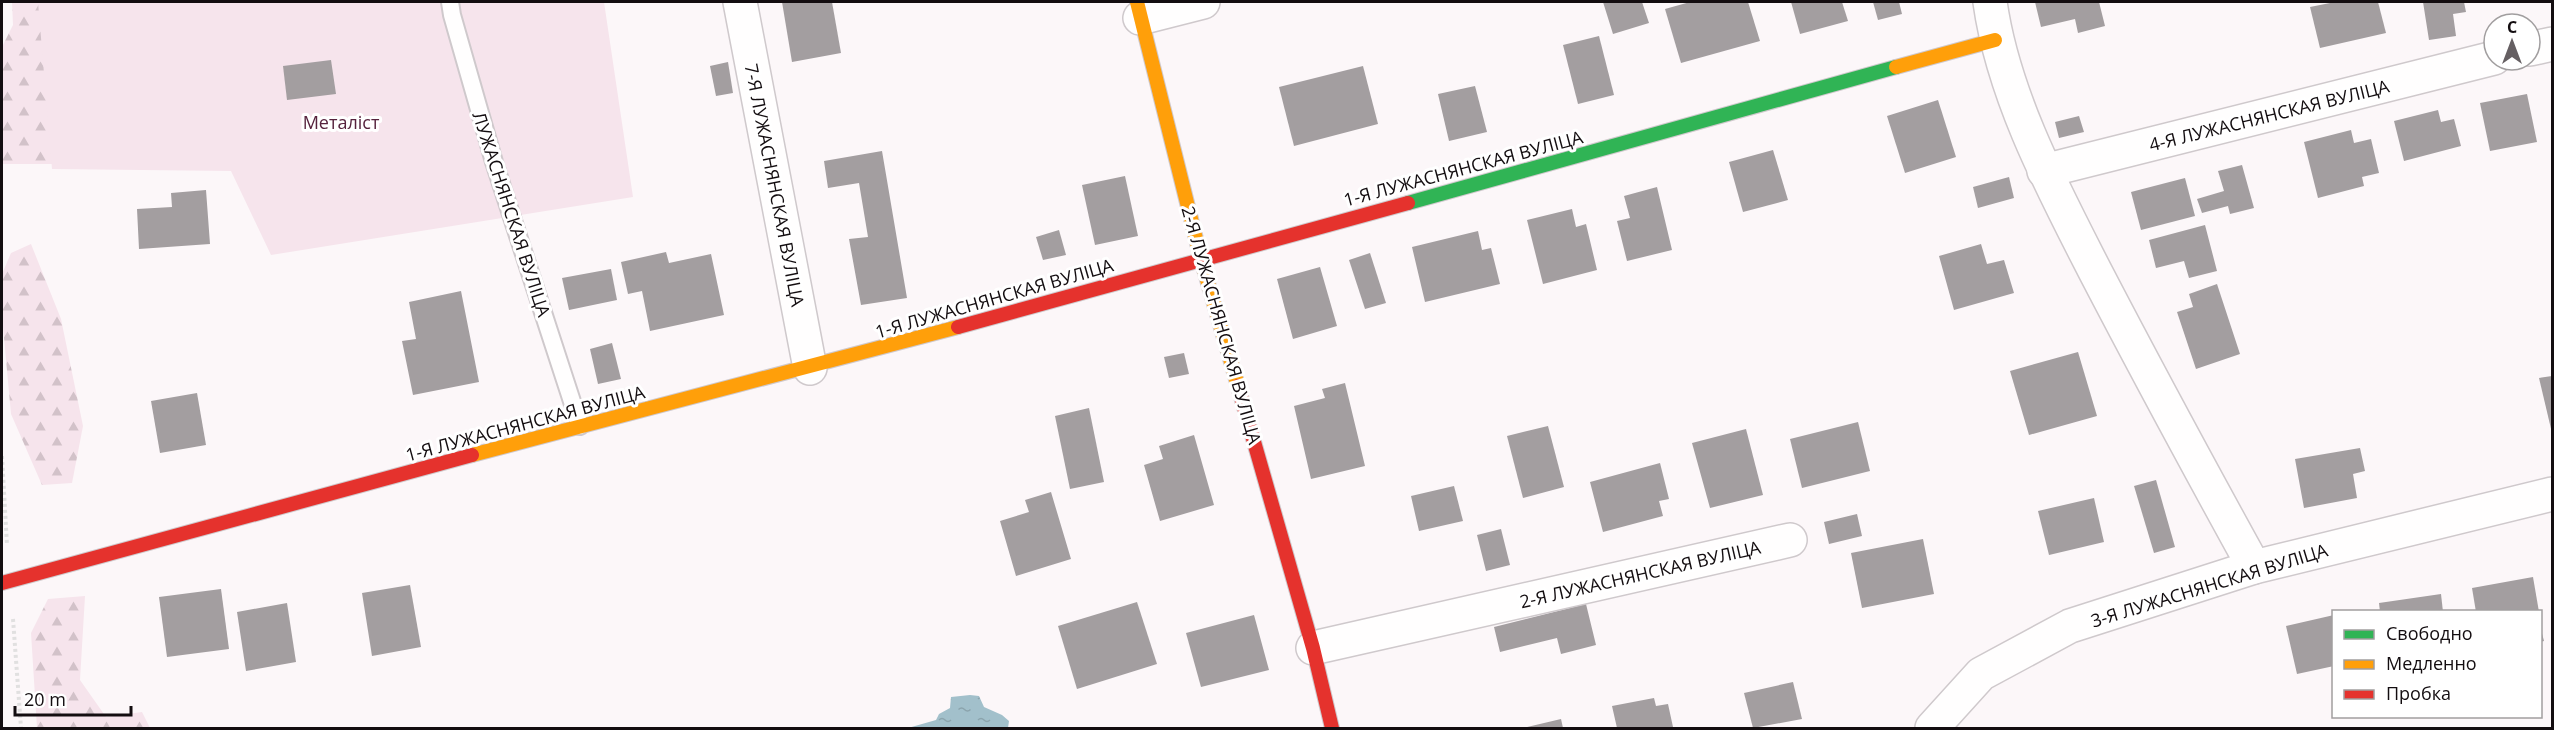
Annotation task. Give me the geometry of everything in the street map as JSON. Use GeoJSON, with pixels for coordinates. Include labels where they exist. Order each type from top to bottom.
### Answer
{"type":"FeatureCollection","features":[{"type":"Feature","properties":{"kind":"street","name":"7-Я ЛУЖАСНЯНСКАЯ ВУЛІЦА"},"geometry":{"type":"LineString","coordinates":[[740,2],[810,368]]}},
{"type":"Feature","properties":{"kind":"street"},"geometry":{"type":"LineString","coordinates":[[1138,10],[1203,2]]}},
{"type":"Feature","properties":{"kind":"street"},"geometry":{"type":"LineString","coordinates":[[1990,2],[1995,40],[2044,171],[2159,395],[2254,567]]}},
{"type":"Feature","properties":{"kind":"street","name":"2-Я ЛУЖАСНЯНСКАЯ ВУЛІЦА"},"geometry":{"type":"LineString","coordinates":[[1138,10],[1202,259],[1314,648],[1332,729]]}},
{"type":"Feature","properties":{"kind":"street","name":"1-Я ЛУЖАСНЯНСКАЯ ВУЛІЦА"},"geometry":{"type":"LineString","coordinates":[[2,583],[580,426],[810,368],[1995,40]]}},
{"type":"Feature","properties":{"kind":"street","name":"4-Я ЛУЖАСНЯНСКАЯ ВУЛІЦА"},"geometry":{"type":"LineString","coordinates":[[2044,171],[2482,61]]}},
{"type":"Feature","properties":{"kind":"street","name":"3-Я ЛУЖАСНЯНСКАЯ ВУЛІЦА"},"geometry":{"type":"LineString","coordinates":[[1932,729],[1981,674],[2070,626],[2254,567],[2553,494]]}},
{"type":"Feature","properties":{"kind":"street","name":"2-Я ЛУЖАСНЯНСКАЯ ВУЛІЦА"},"geometry":{"type":"LineString","coordinates":[[1314,648],[1790,540]]}},
{"type":"Feature","properties":{"kind":"lane","name":"ЛУЖАСНЯНСКАЯ ВУЛІЦА"},"geometry":{"type":"LineString","coordinates":[[450,2],[494,162],[580,426]]}},
{"type":"Feature","properties":{"kind":"green space"},"geometry":{"type":"Polygon","coordinates":[[[12,2],[169,2],[76,164],[2,164],[2,47],[13,25],[12,2]]]}},
{"type":"Feature","properties":{"kind":"green space","name":"Металіст"},"geometry":{"type":"Polygon","coordinates":[[[38,2],[604,2],[633,197],[271,255],[231,171],[52,169],[38,2]]]}},
{"type":"Feature","properties":{"kind":"green space"},"geometry":{"type":"Polygon","coordinates":[[[31,244],[61,319],[83,426],[72,483],[42,485],[11,414],[2,316],[2,274],[11,253],[31,244]]]}},
{"type":"Feature","properties":{"kind":"green space"},"geometry":{"type":"Polygon","coordinates":[[[85,596],[80,680],[106,717],[142,712],[150,728],[37,728],[31,633],[48,599],[85,596]]]}},
{"type":"Feature","properties":{"kind":"water"},"geometry":{"type":"Polygon","coordinates":[[[979,696],[984,707],[1002,715],[1009,721],[1008,728],[908,728],[936,720],[939,714],[950,708],[951,697],[979,696]]]}},
{"type":"Feature","properties":{"kind":"building"},"geometry":{"type":"Polygon","coordinates":[[[782,2],[832,2],[841,53],[792,62],[782,2]]]}},
{"type":"Feature","properties":{"kind":"building"},"geometry":{"type":"Polygon","coordinates":[[[1603,2],[1642,2],[1649,23],[1613,34],[1603,2]]]}},
{"type":"Feature","properties":{"kind":"building"},"geometry":{"type":"Polygon","coordinates":[[[1690,2],[1748,2],[1760,41],[1681,63],[1665,9],[1690,2]]]}},
{"type":"Feature","properties":{"kind":"building"},"geometry":{"type":"Polygon","coordinates":[[[1791,2],[1842,2],[1848,21],[1800,34],[1791,2]]]}},
{"type":"Feature","properties":{"kind":"building"},"geometry":{"type":"Polygon","coordinates":[[[1873,2],[1899,2],[1902,14],[1878,20],[1873,2]]]}},
{"type":"Feature","properties":{"kind":"building"},"geometry":{"type":"Polygon","coordinates":[[[2035,2],[2099,2],[2105,26],[2078,33],[2075,19],[2041,27],[2035,2]]]}},
{"type":"Feature","properties":{"kind":"building"},"geometry":{"type":"Polygon","coordinates":[[[2335,2],[2378,2],[2386,33],[2320,48],[2310,7],[2335,2]]]}},
{"type":"Feature","properties":{"kind":"building"},"geometry":{"type":"Polygon","coordinates":[[[2423,2],[2464,2],[2466,12],[2453,14],[2456,36],[2429,40],[2423,2]]]}},
{"type":"Feature","properties":{"kind":"building"},"geometry":{"type":"Polygon","coordinates":[[[1599,36],[1614,95],[1578,104],[1563,45],[1599,36]]]}},
{"type":"Feature","properties":{"kind":"building"},"geometry":{"type":"Polygon","coordinates":[[[331,60],[336,94],[287,100],[283,66],[331,60]]]}},
{"type":"Feature","properties":{"kind":"building"},"geometry":{"type":"Polygon","coordinates":[[[728,62],[733,93],[716,96],[710,66],[728,62]]]}},
{"type":"Feature","properties":{"kind":"building"},"geometry":{"type":"Polygon","coordinates":[[[1363,66],[1378,124],[1294,146],[1279,87],[1363,66]]]}},
{"type":"Feature","properties":{"kind":"building"},"geometry":{"type":"Polygon","coordinates":[[[1475,86],[1487,132],[1449,141],[1438,94],[1475,86]]]}},
{"type":"Feature","properties":{"kind":"building"},"geometry":{"type":"Polygon","coordinates":[[[2527,94],[2537,142],[2490,151],[2480,103],[2527,94]]]}},
{"type":"Feature","properties":{"kind":"building"},"geometry":{"type":"Polygon","coordinates":[[[1938,100],[1956,157],[1905,173],[1887,116],[1938,100]]]}},
{"type":"Feature","properties":{"kind":"building"},"geometry":{"type":"Polygon","coordinates":[[[2438,110],[2441,122],[2454,119],[2461,146],[2404,161],[2394,121],[2438,110]]]}},
{"type":"Feature","properties":{"kind":"building"},"geometry":{"type":"Polygon","coordinates":[[[2079,116],[2084,132],[2059,138],[2055,122],[2079,116]]]}},
{"type":"Feature","properties":{"kind":"building"},"geometry":{"type":"Polygon","coordinates":[[[2351,130],[2354,143],[2371,139],[2379,173],[2362,177],[2364,186],[2318,198],[2304,142],[2351,130]]]}},
{"type":"Feature","properties":{"kind":"building"},"geometry":{"type":"Polygon","coordinates":[[[1773,150],[1788,200],[1743,212],[1729,162],[1773,150]]]}},
{"type":"Feature","properties":{"kind":"building"},"geometry":{"type":"Polygon","coordinates":[[[882,151],[907,298],[861,305],[849,239],[868,237],[859,183],[828,188],[824,161],[882,151]]]}},
{"type":"Feature","properties":{"kind":"building"},"geometry":{"type":"Polygon","coordinates":[[[2242,165],[2254,208],[2230,214],[2228,206],[2202,213],[2197,199],[2224,191],[2218,171],[2242,165]]]}},
{"type":"Feature","properties":{"kind":"building"},"geometry":{"type":"Polygon","coordinates":[[[1125,176],[1138,236],[1095,245],[1082,185],[1125,176]]]}},
{"type":"Feature","properties":{"kind":"building"},"geometry":{"type":"Polygon","coordinates":[[[2009,177],[2014,198],[1978,208],[1973,187],[2009,177]]]}},
{"type":"Feature","properties":{"kind":"building"},"geometry":{"type":"Polygon","coordinates":[[[2185,178],[2195,216],[2141,230],[2131,192],[2185,178]]]}},
{"type":"Feature","properties":{"kind":"building"},"geometry":{"type":"Polygon","coordinates":[[[1657,187],[1672,250],[1627,261],[1617,221],[1630,218],[1624,196],[1657,187]]]}},
{"type":"Feature","properties":{"kind":"building"},"geometry":{"type":"Polygon","coordinates":[[[206,190],[210,244],[139,249],[137,209],[172,207],[171,193],[206,190]]]}},
{"type":"Feature","properties":{"kind":"building"},"geometry":{"type":"Polygon","coordinates":[[[1572,209],[1576,227],[1586,224],[1597,270],[1543,284],[1527,220],[1572,209]]]}},
{"type":"Feature","properties":{"kind":"building"},"geometry":{"type":"Polygon","coordinates":[[[2205,225],[2217,271],[2189,278],[2184,261],[2156,268],[2149,240],[2205,225]]]}},
{"type":"Feature","properties":{"kind":"building"},"geometry":{"type":"Polygon","coordinates":[[[1059,230],[1066,255],[1043,260],[1036,237],[1059,230]]]}},
{"type":"Feature","properties":{"kind":"building"},"geometry":{"type":"Polygon","coordinates":[[[1478,231],[1482,250],[1491,248],[1500,284],[1425,302],[1412,247],[1478,231]]]}},
{"type":"Feature","properties":{"kind":"building"},"geometry":{"type":"Polygon","coordinates":[[[1981,244],[1987,264],[2004,260],[2014,293],[1954,310],[1939,256],[1981,244]]]}},
{"type":"Feature","properties":{"kind":"building"},"geometry":{"type":"Polygon","coordinates":[[[666,252],[669,263],[711,254],[724,315],[650,331],[642,291],[628,294],[621,262],[666,252]]]}},
{"type":"Feature","properties":{"kind":"building"},"geometry":{"type":"Polygon","coordinates":[[[1370,253],[1386,303],[1365,309],[1349,260],[1370,253]]]}},
{"type":"Feature","properties":{"kind":"building"},"geometry":{"type":"Polygon","coordinates":[[[1320,267],[1337,326],[1293,339],[1277,279],[1320,267]]]}},
{"type":"Feature","properties":{"kind":"building"},"geometry":{"type":"Polygon","coordinates":[[[611,269],[617,300],[569,310],[562,278],[611,269]]]}},
{"type":"Feature","properties":{"kind":"building"},"geometry":{"type":"Polygon","coordinates":[[[2217,284],[2240,354],[2196,369],[2177,312],[2193,307],[2189,294],[2217,284]]]}},
{"type":"Feature","properties":{"kind":"building"},"geometry":{"type":"Polygon","coordinates":[[[461,291],[479,382],[413,395],[402,341],[416,339],[409,302],[461,291]]]}},
{"type":"Feature","properties":{"kind":"building"},"geometry":{"type":"Polygon","coordinates":[[[612,343],[621,379],[598,384],[590,349],[612,343]]]}},
{"type":"Feature","properties":{"kind":"building"},"geometry":{"type":"Polygon","coordinates":[[[2078,352],[2097,416],[2029,435],[2010,371],[2078,352]]]}},
{"type":"Feature","properties":{"kind":"building"},"geometry":{"type":"Polygon","coordinates":[[[1184,353],[1189,374],[1169,378],[1164,357],[1184,353]]]}},
{"type":"Feature","properties":{"kind":"building"},"geometry":{"type":"Polygon","coordinates":[[[2552,376],[2552,433],[2539,378],[2552,376]]]}},
{"type":"Feature","properties":{"kind":"building"},"geometry":{"type":"Polygon","coordinates":[[[1345,383],[1365,466],[1311,479],[1294,406],[1325,398],[1322,389],[1345,383]]]}},
{"type":"Feature","properties":{"kind":"building"},"geometry":{"type":"Polygon","coordinates":[[[197,393],[206,445],[160,453],[151,401],[197,393]]]}},
{"type":"Feature","properties":{"kind":"building"},"geometry":{"type":"Polygon","coordinates":[[[1089,408],[1104,482],[1070,489],[1055,416],[1089,408]]]}},
{"type":"Feature","properties":{"kind":"building"},"geometry":{"type":"Polygon","coordinates":[[[1858,422],[1870,471],[1802,488],[1790,439],[1858,422]]]}},
{"type":"Feature","properties":{"kind":"building"},"geometry":{"type":"Polygon","coordinates":[[[1548,426],[1564,487],[1523,498],[1507,436],[1548,426]]]}},
{"type":"Feature","properties":{"kind":"building"},"geometry":{"type":"Polygon","coordinates":[[[1746,429],[1763,495],[1710,508],[1692,443],[1746,429]]]}},
{"type":"Feature","properties":{"kind":"building"},"geometry":{"type":"Polygon","coordinates":[[[1194,435],[1214,505],[1160,521],[1144,465],[1163,459],[1159,446],[1194,435]]]}},
{"type":"Feature","properties":{"kind":"building"},"geometry":{"type":"Polygon","coordinates":[[[2360,448],[2365,471],[2353,474],[2357,498],[2304,508],[2295,459],[2360,448]]]}},
{"type":"Feature","properties":{"kind":"building"},"geometry":{"type":"Polygon","coordinates":[[[1660,463],[1669,499],[1659,501],[1663,516],[1603,532],[1590,482],[1660,463]]]}},
{"type":"Feature","properties":{"kind":"building"},"geometry":{"type":"Polygon","coordinates":[[[2156,480],[2175,547],[2154,553],[2134,486],[2156,480]]]}},
{"type":"Feature","properties":{"kind":"building"},"geometry":{"type":"Polygon","coordinates":[[[1454,486],[1463,521],[1419,531],[1411,496],[1454,486]]]}},
{"type":"Feature","properties":{"kind":"building"},"geometry":{"type":"Polygon","coordinates":[[[1051,492],[1071,559],[1016,576],[1000,521],[1029,512],[1025,500],[1051,492]]]}},
{"type":"Feature","properties":{"kind":"building"},"geometry":{"type":"Polygon","coordinates":[[[2094,498],[2104,542],[2049,555],[2038,511],[2094,498]]]}},
{"type":"Feature","properties":{"kind":"building"},"geometry":{"type":"Polygon","coordinates":[[[1857,514],[1862,536],[1829,544],[1824,522],[1857,514]]]}},
{"type":"Feature","properties":{"kind":"building"},"geometry":{"type":"Polygon","coordinates":[[[1501,529],[1510,565],[1486,571],[1477,535],[1501,529]]]}},
{"type":"Feature","properties":{"kind":"building"},"geometry":{"type":"Polygon","coordinates":[[[1923,539],[1934,594],[1862,608],[1851,553],[1923,539]]]}},
{"type":"Feature","properties":{"kind":"building"},"geometry":{"type":"Polygon","coordinates":[[[2533,577],[2539,610],[2476,610],[2472,588],[2533,577]]]}},
{"type":"Feature","properties":{"kind":"building"},"geometry":{"type":"Polygon","coordinates":[[[410,585],[421,647],[372,656],[362,593],[410,585]]]}},
{"type":"Feature","properties":{"kind":"building"},"geometry":{"type":"Polygon","coordinates":[[[221,589],[229,649],[167,657],[159,597],[221,589]]]}},
{"type":"Feature","properties":{"kind":"building"},"geometry":{"type":"Polygon","coordinates":[[[2441,594],[2443,610],[2380,610],[2379,603],[2441,594]]]}},
{"type":"Feature","properties":{"kind":"building"},"geometry":{"type":"Polygon","coordinates":[[[1137,602],[1157,664],[1077,689],[1058,626],[1137,602]]]}},
{"type":"Feature","properties":{"kind":"building"},"geometry":{"type":"Polygon","coordinates":[[[287,603],[296,662],[246,671],[237,612],[287,603]]]}},
{"type":"Feature","properties":{"kind":"building"},"geometry":{"type":"Polygon","coordinates":[[[1586,604],[1596,645],[1561,654],[1557,638],[1500,652],[1494,627],[1586,604]]]}},
{"type":"Feature","properties":{"kind":"building"},"geometry":{"type":"Polygon","coordinates":[[[1254,615],[1269,670],[1201,687],[1186,633],[1254,615]]]}},
{"type":"Feature","properties":{"kind":"building"},"geometry":{"type":"Polygon","coordinates":[[[2332,615],[2332,666],[2297,674],[2286,626],[2332,615]]]}},
{"type":"Feature","properties":{"kind":"building"},"geometry":{"type":"Polygon","coordinates":[[[1793,682],[1802,719],[1753,728],[1744,693],[1793,682]]]}},
{"type":"Feature","properties":{"kind":"building"},"geometry":{"type":"Polygon","coordinates":[[[1654,698],[1656,706],[1668,704],[1673,727],[1617,728],[1612,706],[1654,698]]]}},
{"type":"Feature","properties":{"kind":"building"},"geometry":{"type":"Polygon","coordinates":[[[1561,719],[1563,728],[1523,728],[1561,719]]]}},
{"type":"Feature","properties":{"kind":"traffic: fast"},"geometry":{"type":"LineString","coordinates":[[1408,203],[1896,67]]}},
{"type":"Feature","properties":{"kind":"traffic: slow"},"geometry":{"type":"LineString","coordinates":[[1137,2],[1201,259],[1238,386]]}},
{"type":"Feature","properties":{"kind":"traffic: slow"},"geometry":{"type":"LineString","coordinates":[[1896,67],[1995,40]]}},
{"type":"Feature","properties":{"kind":"traffic: slow"},"geometry":{"type":"LineString","coordinates":[[472,455],[958,327]]}},
{"type":"Feature","properties":{"kind":"traffic: jam"},"geometry":{"type":"LineString","coordinates":[[958,327],[1408,203]]}},
{"type":"Feature","properties":{"kind":"traffic: jam"},"geometry":{"type":"LineString","coordinates":[[1238,386],[1313,648],[1332,728]]}},
{"type":"Feature","properties":{"kind":"traffic: jam"},"geometry":{"type":"LineString","coordinates":[[2,583],[472,455]]}}]}
